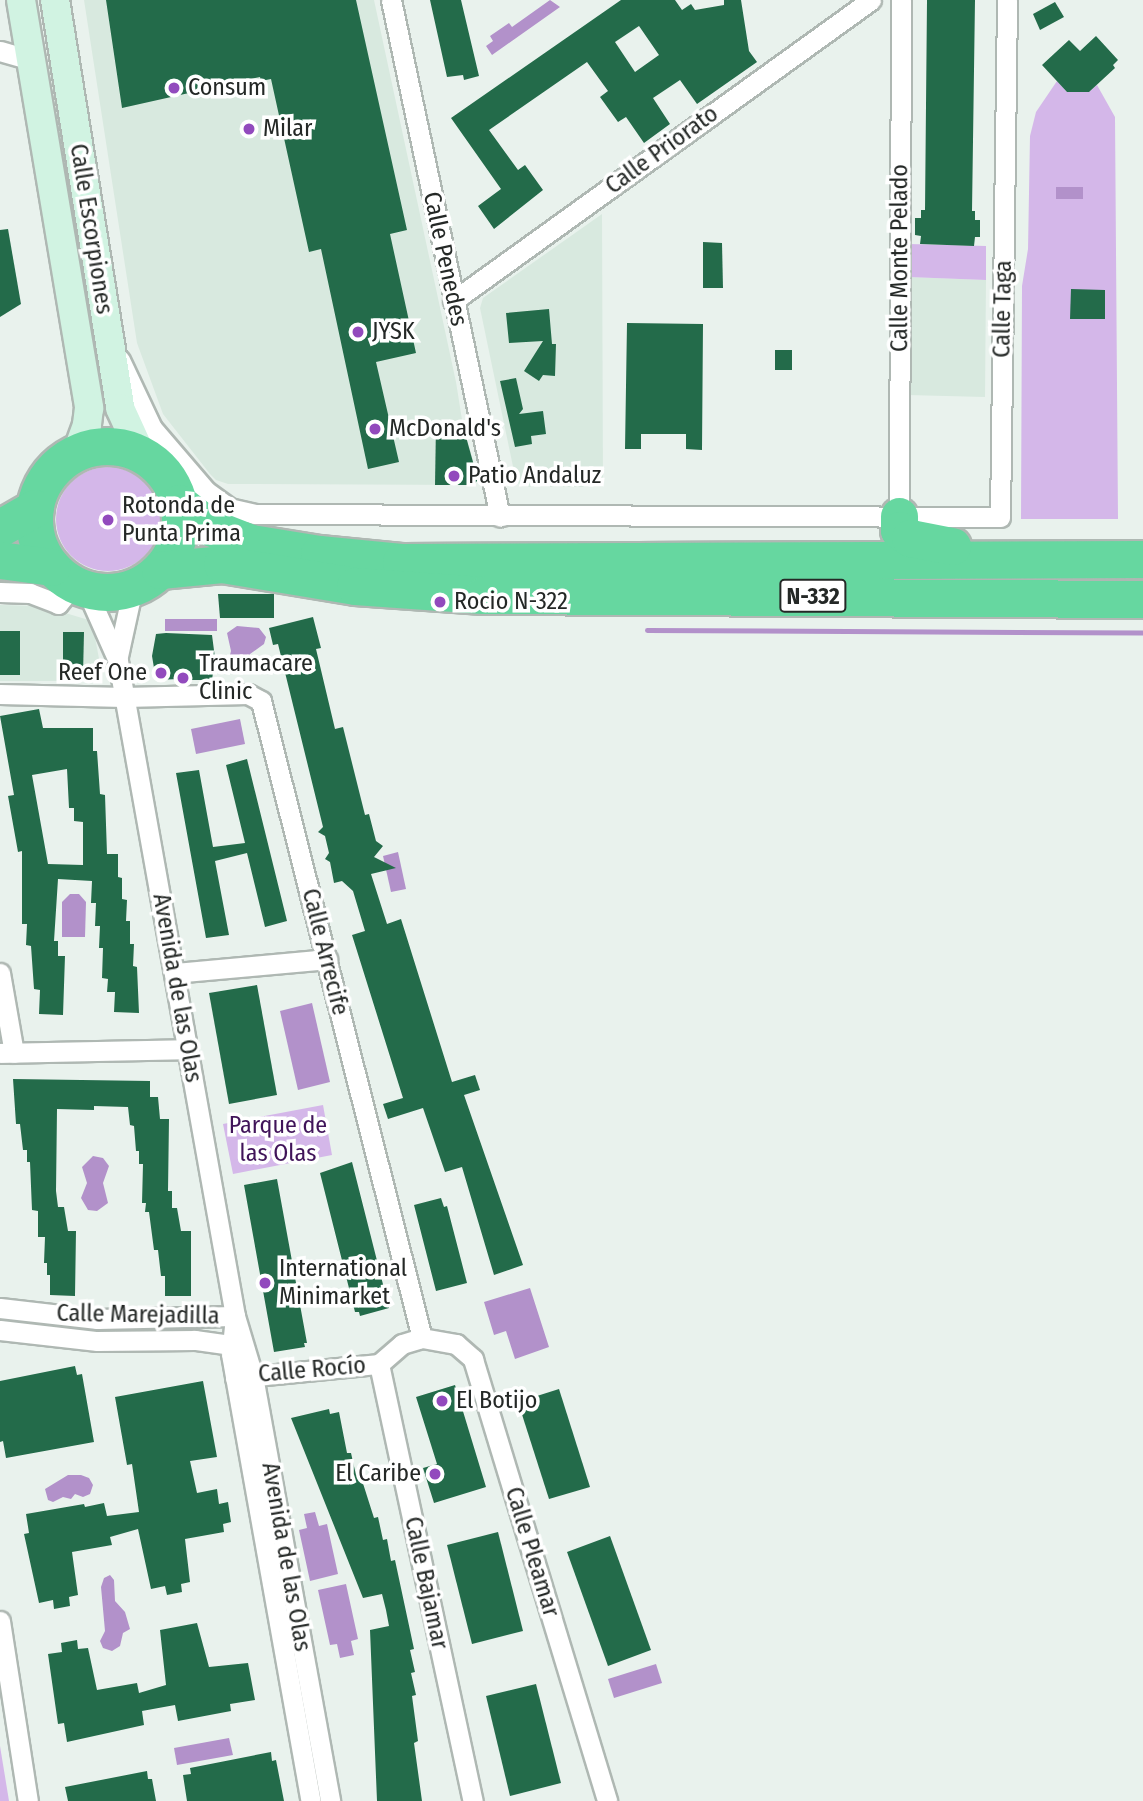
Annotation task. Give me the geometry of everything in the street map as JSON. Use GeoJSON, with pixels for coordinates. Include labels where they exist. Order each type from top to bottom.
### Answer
{"type":"FeatureCollection","features":[{"type":"Feature","properties":{"kind":"highway","name":"N-332"},"geometry":{"type":"LineString","coordinates":[[77,452],[109,446],[141,454],[166,474],[179,503],[178,539],[149,578]]}},
{"type":"Feature","properties":{"kind":"highway"},"geometry":{"type":"LineString","coordinates":[[71,580],[37,540],[35,508],[43,484],[52,471],[77,452]]}},
{"type":"Feature","properties":{"kind":"highway","name":"N-332"},"geometry":{"type":"LineString","coordinates":[[179,503],[210,527],[251,543],[319,554],[401,562],[1143,559]]}},
{"type":"Feature","properties":{"kind":"highway"},"geometry":{"type":"LineString","coordinates":[[0,528],[35,508]]}},
{"type":"Feature","properties":{"kind":"highway"},"geometry":{"type":"LineString","coordinates":[[899,516],[899,530],[910,538],[1043,560]]}},
{"type":"Feature","properties":{"kind":"highway","name":"N-332"},"geometry":{"type":"LineString","coordinates":[[0,560],[112,592],[149,578],[222,564],[355,586],[483,595],[1143,599]]}},
{"type":"Feature","properties":{"kind":"street","name":"Calle Escorpiones"},"geometry":{"type":"LineString","coordinates":[[22,0],[89,408],[87,425],[77,452]]}},
{"type":"Feature","properties":{"kind":"street","name":"Calle Escorpiones"},"geometry":{"type":"LineString","coordinates":[[55,0],[120,408],[141,454]]}},
{"type":"Feature","properties":{"kind":"street","name":"Calle Penedes"},"geometry":{"type":"LineString","coordinates":[[391,0],[500,517]]}},
{"type":"Feature","properties":{"kind":"street","name":"Calle Priorato"},"geometry":{"type":"LineString","coordinates":[[453,301],[872,0]]}},
{"type":"Feature","properties":{"kind":"street","name":"Calle Monte Pelado"},"geometry":{"type":"LineString","coordinates":[[899,516],[901,0]]}},
{"type":"Feature","properties":{"kind":"street","name":"Calle Taga"},"geometry":{"type":"LineString","coordinates":[[899,516],[1000,517],[1007,0]]}},
{"type":"Feature","properties":{"kind":"street"},"geometry":{"type":"LineString","coordinates":[[0,51],[31,61]]}},
{"type":"Feature","properties":{"kind":"street"},"geometry":{"type":"LineString","coordinates":[[106,327],[152,428],[206,491],[229,508],[254,514],[500,517],[899,516]]}},
{"type":"Feature","properties":{"kind":"street","name":"Avenida de las Olas"},"geometry":{"type":"LineString","coordinates":[[149,578],[119,641],[118,661],[235,1316],[311,1801]]}},
{"type":"Feature","properties":{"kind":"street"},"geometry":{"type":"LineString","coordinates":[[0,592],[30,593],[58,604],[71,580]]}},
{"type":"Feature","properties":{"kind":"street","name":"Avenida de las Olas"},"geometry":{"type":"LineString","coordinates":[[71,580],[118,661]]}},
{"type":"Feature","properties":{"kind":"street","name":"Calle Arrecife"},"geometry":{"type":"LineString","coordinates":[[0,694],[124,697],[248,694],[261,701],[422,1338]]}},
{"type":"Feature","properties":{"kind":"street"},"geometry":{"type":"LineString","coordinates":[[174,973],[327,959]]}},
{"type":"Feature","properties":{"kind":"street"},"geometry":{"type":"LineString","coordinates":[[0,973],[7,1053],[187,1049]]}},
{"type":"Feature","properties":{"kind":"street","name":"Calle Marejadilla"},"geometry":{"type":"LineString","coordinates":[[0,1308],[97,1319],[235,1316]]}},
{"type":"Feature","properties":{"kind":"street","name":"Avenida de las Olas"},"geometry":{"type":"LineString","coordinates":[[235,1316],[230,1345],[244,1377],[330,1801]]}},
{"type":"Feature","properties":{"kind":"street","name":"Calle Marejadilla"},"geometry":{"type":"LineString","coordinates":[[0,1330],[97,1341],[195,1340],[230,1345]]}},
{"type":"Feature","properties":{"kind":"street","name":"Calle Rocío"},"geometry":{"type":"LineString","coordinates":[[244,1377],[379,1364],[402,1343],[422,1338]]}},
{"type":"Feature","properties":{"kind":"street","name":"Calle Pleamar"},"geometry":{"type":"LineString","coordinates":[[422,1338],[456,1344],[473,1359],[607,1801]]}},
{"type":"Feature","properties":{"kind":"street","name":"Calle Bajamar"},"geometry":{"type":"LineString","coordinates":[[379,1364],[473,1801]]}},
{"type":"Feature","properties":{"kind":"street"},"geometry":{"type":"LineString","coordinates":[[0,1622],[28,1801]]}},
{"type":"Feature","properties":{"kind":"shaded area"},"geometry":{"type":"Polygon","coordinates":[[[84,0],[374,0],[456,382],[463,426],[477,475],[473,485],[228,484],[216,480],[210,474],[163,414],[137,343],[84,0]]]}},
{"type":"Feature","properties":{"kind":"shaded area"},"geometry":{"type":"Polygon","coordinates":[[[550,0],[560,7],[492,55],[486,46],[493,41],[490,36],[509,23],[512,27],[550,0]]]}},
{"type":"Feature","properties":{"kind":"shaded area"},"geometry":{"type":"Polygon","coordinates":[[[1056,187],[1083,187],[1083,199],[1056,199],[1056,187]]]}},
{"type":"Feature","properties":{"kind":"shaded area"},"geometry":{"type":"Polygon","coordinates":[[[602,214],[603,487],[522,487],[516,481],[480,308],[483,298],[602,214]]]}},
{"type":"Feature","properties":{"kind":"shaded area"},"geometry":{"type":"Polygon","coordinates":[[[908,277],[986,280],[985,397],[907,395],[908,277]]]}},
{"type":"Feature","properties":{"kind":"shaded area"},"geometry":{"type":"Polygon","coordinates":[[[0,605],[42,606],[92,621],[102,675],[98,681],[0,681],[0,605]]]}},
{"type":"Feature","properties":{"kind":"shaded area"},"geometry":{"type":"Polygon","coordinates":[[[165,619],[217,619],[217,631],[165,631],[165,619]]]}},
{"type":"Feature","properties":{"kind":"shaded area"},"geometry":{"type":"Polygon","coordinates":[[[237,626],[259,628],[266,637],[264,644],[250,654],[247,669],[239,672],[232,670],[228,663],[231,651],[227,633],[237,626]]]}},
{"type":"Feature","properties":{"kind":"shaded area"},"geometry":{"type":"Polygon","coordinates":[[[240,719],[245,744],[196,754],[191,729],[240,719]]]}},
{"type":"Feature","properties":{"kind":"shaded area"},"geometry":{"type":"Polygon","coordinates":[[[398,852],[406,889],[391,892],[383,856],[398,852]]]}},
{"type":"Feature","properties":{"kind":"shaded area"},"geometry":{"type":"Polygon","coordinates":[[[70,894],[79,894],[86,902],[85,937],[62,937],[62,902],[70,894]]]}},
{"type":"Feature","properties":{"kind":"shaded area"},"geometry":{"type":"Polygon","coordinates":[[[312,1003],[330,1082],[298,1090],[280,1011],[312,1003]]]}},
{"type":"Feature","properties":{"kind":"shaded area"},"geometry":{"type":"Polygon","coordinates":[[[93,1156],[103,1158],[109,1166],[103,1183],[108,1203],[97,1211],[88,1210],[81,1198],[87,1183],[82,1167],[93,1156]]]}},
{"type":"Feature","properties":{"kind":"shaded area"},"geometry":{"type":"Polygon","coordinates":[[[530,1288],[549,1347],[515,1359],[506,1331],[494,1335],[484,1302],[530,1288]]]}},
{"type":"Feature","properties":{"kind":"shaded area"},"geometry":{"type":"Polygon","coordinates":[[[68,1475],[89,1478],[93,1485],[90,1494],[83,1497],[75,1494],[71,1499],[63,1497],[53,1502],[48,1500],[45,1489],[68,1475]]]}},
{"type":"Feature","properties":{"kind":"shaded area"},"geometry":{"type":"Polygon","coordinates":[[[315,1512],[319,1526],[327,1524],[338,1574],[310,1581],[299,1530],[307,1528],[304,1514],[315,1512]]]}},
{"type":"Feature","properties":{"kind":"shaded area"},"geometry":{"type":"Polygon","coordinates":[[[110,1575],[114,1580],[115,1601],[125,1612],[130,1629],[123,1633],[120,1646],[112,1651],[103,1648],[100,1641],[105,1631],[101,1587],[104,1578],[110,1575]]]}},
{"type":"Feature","properties":{"kind":"shaded area"},"geometry":{"type":"Polygon","coordinates":[[[346,1584],[358,1639],[351,1641],[354,1655],[340,1658],[337,1644],[330,1645],[318,1590],[346,1584]]]}},
{"type":"Feature","properties":{"kind":"shaded area"},"geometry":{"type":"Polygon","coordinates":[[[656,1664],[662,1683],[614,1698],[608,1679],[656,1664]]]}},
{"type":"Feature","properties":{"kind":"shaded area"},"geometry":{"type":"Polygon","coordinates":[[[229,1738],[233,1755],[177,1765],[174,1748],[229,1738]]]}},
{"type":"Feature","properties":{"kind":"green space"},"geometry":{"type":"Polygon","coordinates":[[[1057,81],[1067,92],[1089,92],[1097,85],[1115,117],[1118,519],[1021,519],[1022,286],[1028,249],[1030,136],[1036,112],[1057,81]]]}},
{"type":"Feature","properties":{"kind":"green space"},"geometry":{"type":"Polygon","coordinates":[[[909,244],[986,246],[986,280],[908,277],[909,244]]]}},
{"type":"Feature","properties":{"kind":"green space"},"geometry":{"type":"Polygon","coordinates":[[[108,467],[128,471],[145,482],[156,499],[160,519],[156,539],[145,556],[128,567],[108,571],[88,567],[71,556],[60,539],[56,519],[60,499],[71,482],[88,471],[108,467]]]}},
{"type":"Feature","properties":{"kind":"green space","name":"Parque de las Olas"},"geometry":{"type":"Polygon","coordinates":[[[323,1105],[332,1155],[233,1174],[223,1124],[323,1105]]]}},
{"type":"Feature","properties":{"kind":"green space"},"geometry":{"type":"Polygon","coordinates":[[[0,1746],[9,1801],[0,1801],[0,1746]]]}},
{"type":"Feature","properties":{"kind":"building"},"geometry":{"type":"Polygon","coordinates":[[[106,0],[356,0],[407,230],[390,234],[416,353],[376,362],[399,462],[368,469],[321,249],[309,252],[271,79],[261,81],[260,77],[122,108],[106,0]]]}},
{"type":"Feature","properties":{"kind":"building"},"geometry":{"type":"Polygon","coordinates":[[[430,0],[461,0],[479,76],[464,80],[463,75],[447,77],[430,0]]]}},
{"type":"Feature","properties":{"kind":"building"},"geometry":{"type":"Polygon","coordinates":[[[621,0],[675,0],[682,10],[691,4],[695,10],[724,5],[724,0],[741,0],[749,51],[757,62],[697,104],[680,80],[653,98],[670,124],[644,143],[626,117],[618,122],[600,97],[608,91],[587,62],[489,130],[518,170],[525,165],[543,190],[494,229],[478,206],[501,189],[451,118],[621,0]],[[639,26],[615,42],[635,72],[659,55],[639,26]]]}},
{"type":"Feature","properties":{"kind":"building"},"geometry":{"type":"Polygon","coordinates":[[[927,0],[975,0],[972,211],[975,211],[975,220],[980,220],[980,237],[975,237],[974,246],[920,244],[921,236],[915,235],[915,218],[921,218],[921,210],[925,210],[927,0]]]}},
{"type":"Feature","properties":{"kind":"building"},"geometry":{"type":"Polygon","coordinates":[[[1055,2],[1064,17],[1040,30],[1033,14],[1055,2]]]}},
{"type":"Feature","properties":{"kind":"building"},"geometry":{"type":"Polygon","coordinates":[[[1096,36],[1118,60],[1113,65],[1115,68],[1089,92],[1067,92],[1042,65],[1069,40],[1080,51],[1096,36]]]}},
{"type":"Feature","properties":{"kind":"building"},"geometry":{"type":"Polygon","coordinates":[[[8,229],[21,304],[0,317],[0,230],[8,229]]]}},
{"type":"Feature","properties":{"kind":"building"},"geometry":{"type":"Polygon","coordinates":[[[703,242],[722,243],[723,288],[703,288],[703,242]]]}},
{"type":"Feature","properties":{"kind":"building"},"geometry":{"type":"Polygon","coordinates":[[[1071,289],[1105,290],[1105,319],[1070,319],[1071,289]]]}},
{"type":"Feature","properties":{"kind":"building"},"geometry":{"type":"Polygon","coordinates":[[[549,309],[552,344],[556,344],[555,376],[543,375],[539,381],[524,371],[543,341],[509,343],[506,313],[549,309]]]}},
{"type":"Feature","properties":{"kind":"building"},"geometry":{"type":"Polygon","coordinates":[[[627,323],[703,324],[702,450],[686,449],[686,434],[641,434],[641,449],[625,449],[627,323]]]}},
{"type":"Feature","properties":{"kind":"building"},"geometry":{"type":"Polygon","coordinates":[[[775,350],[792,350],[792,370],[775,370],[775,350]]]}},
{"type":"Feature","properties":{"kind":"building"},"geometry":{"type":"Polygon","coordinates":[[[516,378],[523,409],[519,414],[543,411],[546,434],[531,436],[532,444],[515,447],[500,381],[516,378]]]}},
{"type":"Feature","properties":{"kind":"building"},"geometry":{"type":"Polygon","coordinates":[[[436,425],[463,426],[478,480],[473,485],[435,485],[436,425]]]}},
{"type":"Feature","properties":{"kind":"building"},"geometry":{"type":"Polygon","coordinates":[[[218,594],[274,594],[274,618],[220,618],[218,594]]]}},
{"type":"Feature","properties":{"kind":"building"},"geometry":{"type":"Polygon","coordinates":[[[313,617],[321,648],[316,649],[335,729],[343,727],[365,815],[369,814],[376,841],[383,846],[374,857],[396,868],[371,874],[387,924],[401,919],[452,1082],[475,1075],[480,1090],[464,1095],[523,1265],[494,1275],[462,1167],[445,1172],[423,1108],[388,1119],[383,1104],[403,1098],[352,935],[365,931],[353,891],[342,881],[334,883],[330,862],[325,859],[329,853],[325,836],[318,832],[323,827],[278,644],[273,645],[269,628],[313,617]]]}},
{"type":"Feature","properties":{"kind":"building"},"geometry":{"type":"Polygon","coordinates":[[[0,631],[20,631],[20,675],[0,675],[0,631]]]}},
{"type":"Feature","properties":{"kind":"building"},"geometry":{"type":"Polygon","coordinates":[[[63,632],[84,632],[83,675],[63,675],[63,632]]]}},
{"type":"Feature","properties":{"kind":"building"},"geometry":{"type":"Polygon","coordinates":[[[156,634],[212,635],[215,658],[212,680],[188,680],[183,683],[179,679],[156,680],[152,656],[156,634]]]}},
{"type":"Feature","properties":{"kind":"building"},"geometry":{"type":"Polygon","coordinates":[[[39,709],[43,728],[93,728],[93,751],[97,751],[100,794],[105,795],[107,854],[118,854],[118,877],[122,878],[122,899],[127,900],[126,921],[130,921],[130,944],[134,944],[133,966],[137,967],[139,1013],[114,1012],[115,992],[107,992],[108,979],[102,978],[103,948],[99,948],[100,926],[95,926],[96,903],[91,903],[92,881],[58,879],[54,941],[58,941],[58,956],[65,956],[63,1015],[39,1014],[40,990],[34,989],[31,946],[26,945],[27,924],[22,924],[22,851],[18,852],[8,796],[14,795],[0,716],[39,709]],[[67,769],[32,775],[48,864],[83,865],[83,822],[74,821],[74,808],[69,808],[67,769]]]}},
{"type":"Feature","properties":{"kind":"building"},"geometry":{"type":"Polygon","coordinates":[[[247,759],[287,921],[265,927],[247,853],[215,861],[229,935],[206,938],[176,773],[199,770],[213,847],[245,843],[226,765],[247,759]]]}},
{"type":"Feature","properties":{"kind":"building"},"geometry":{"type":"Polygon","coordinates":[[[257,985],[277,1095],[229,1104],[209,993],[257,985]]]}},
{"type":"Feature","properties":{"kind":"building"},"geometry":{"type":"Polygon","coordinates":[[[13,1079],[150,1081],[150,1097],[158,1097],[160,1119],[169,1119],[168,1191],[172,1191],[172,1208],[177,1208],[181,1231],[191,1231],[191,1296],[165,1296],[165,1276],[161,1276],[158,1250],[154,1250],[149,1212],[145,1212],[146,1203],[142,1203],[143,1164],[139,1164],[139,1151],[136,1151],[134,1126],[130,1125],[128,1107],[94,1106],[94,1110],[57,1109],[56,1191],[58,1207],[64,1207],[68,1231],[76,1231],[75,1296],[50,1295],[50,1275],[47,1275],[47,1263],[44,1263],[45,1237],[38,1237],[38,1211],[32,1210],[30,1162],[27,1162],[27,1150],[23,1150],[20,1124],[16,1124],[13,1079]]]}},
{"type":"Feature","properties":{"kind":"building"},"geometry":{"type":"Polygon","coordinates":[[[352,1162],[389,1308],[360,1316],[359,1312],[355,1312],[320,1173],[352,1162]]]}},
{"type":"Feature","properties":{"kind":"building"},"geometry":{"type":"Polygon","coordinates":[[[277,1179],[307,1343],[304,1343],[305,1347],[274,1352],[244,1185],[277,1179]]]}},
{"type":"Feature","properties":{"kind":"building"},"geometry":{"type":"Polygon","coordinates":[[[441,1198],[444,1207],[447,1206],[467,1283],[436,1291],[414,1205],[441,1198]]]}},
{"type":"Feature","properties":{"kind":"building"},"geometry":{"type":"Polygon","coordinates":[[[75,1366],[77,1375],[82,1374],[94,1442],[6,1458],[3,1441],[0,1442],[0,1381],[75,1366]]]}},
{"type":"Feature","properties":{"kind":"building"},"geometry":{"type":"Polygon","coordinates":[[[203,1381],[217,1457],[190,1461],[197,1493],[217,1489],[219,1504],[228,1502],[231,1522],[223,1524],[224,1532],[185,1539],[190,1582],[181,1584],[182,1592],[167,1595],[165,1586],[151,1589],[138,1529],[110,1537],[112,1545],[72,1552],[78,1595],[69,1597],[70,1606],[54,1609],[53,1600],[39,1603],[24,1534],[29,1533],[26,1514],[104,1503],[107,1516],[139,1512],[132,1464],[127,1465],[115,1397],[203,1381]]]}},
{"type":"Feature","properties":{"kind":"building"},"geometry":{"type":"Polygon","coordinates":[[[455,1385],[486,1487],[434,1503],[423,1468],[437,1464],[416,1397],[455,1385]]]}},
{"type":"Feature","properties":{"kind":"building"},"geometry":{"type":"Polygon","coordinates":[[[559,1389],[590,1487],[549,1499],[518,1402],[559,1389]]]}},
{"type":"Feature","properties":{"kind":"building"},"geometry":{"type":"Polygon","coordinates":[[[329,1409],[330,1414],[339,1412],[347,1453],[351,1453],[356,1475],[360,1474],[374,1518],[378,1517],[383,1540],[387,1539],[391,1561],[395,1560],[414,1649],[410,1650],[415,1672],[411,1673],[416,1695],[412,1696],[418,1741],[414,1743],[422,1801],[377,1801],[370,1630],[389,1626],[386,1610],[382,1594],[363,1598],[291,1418],[329,1409]]]}},
{"type":"Feature","properties":{"kind":"building"},"geometry":{"type":"Polygon","coordinates":[[[498,1532],[523,1631],[472,1644],[447,1545],[498,1532]]]}},
{"type":"Feature","properties":{"kind":"building"},"geometry":{"type":"Polygon","coordinates":[[[610,1536],[651,1650],[608,1666],[567,1552],[610,1536]]]}},
{"type":"Feature","properties":{"kind":"building"},"geometry":{"type":"Polygon","coordinates":[[[197,1623],[209,1667],[248,1663],[255,1700],[230,1704],[231,1711],[178,1721],[175,1705],[142,1711],[144,1725],[67,1742],[64,1723],[58,1724],[48,1654],[62,1652],[61,1643],[77,1640],[78,1649],[88,1648],[97,1690],[137,1683],[139,1693],[166,1685],[160,1630],[197,1623]]]}},
{"type":"Feature","properties":{"kind":"building"},"geometry":{"type":"Polygon","coordinates":[[[536,1684],[561,1783],[510,1796],[486,1696],[536,1684]]]}},
{"type":"Feature","properties":{"kind":"building"},"geometry":{"type":"Polygon","coordinates":[[[271,1752],[272,1761],[276,1760],[284,1801],[187,1801],[183,1775],[191,1774],[190,1768],[271,1752]]]}},
{"type":"Feature","properties":{"kind":"building"},"geometry":{"type":"Polygon","coordinates":[[[147,1771],[148,1779],[152,1779],[156,1801],[68,1801],[65,1787],[147,1771]]]}},
{"type":"Feature","properties":{"kind":"waterway"},"geometry":{"type":"LineString","coordinates":[[647,630],[1143,633]]}},
{"type":"Feature","properties":{"kind":"place","name":"Consum"},"geometry":{"type":"Point","coordinates":[174,88]}},
{"type":"Feature","properties":{"kind":"place","name":"Milar"},"geometry":{"type":"Point","coordinates":[249,129]}},
{"type":"Feature","properties":{"kind":"place","name":"JYSK"},"geometry":{"type":"Point","coordinates":[358,332]}},
{"type":"Feature","properties":{"kind":"place","name":"McDonald's"},"geometry":{"type":"Point","coordinates":[375,429]}},
{"type":"Feature","properties":{"kind":"place","name":"Patio Andaluz"},"geometry":{"type":"Point","coordinates":[454,476]}},
{"type":"Feature","properties":{"kind":"place","name":"Rotonda de Punta Prima"},"geometry":{"type":"Point","coordinates":[108,520]}},
{"type":"Feature","properties":{"kind":"place","name":"Rocio N-322"},"geometry":{"type":"Point","coordinates":[440,602]}},
{"type":"Feature","properties":{"kind":"place","name":"Reef One"},"geometry":{"type":"Point","coordinates":[161,673]}},
{"type":"Feature","properties":{"kind":"place","name":"Traumacare Clinic"},"geometry":{"type":"Point","coordinates":[183,678]}},
{"type":"Feature","properties":{"kind":"place","name":"International Minimarket"},"geometry":{"type":"Point","coordinates":[265,1283]}},
{"type":"Feature","properties":{"kind":"place","name":"El Botijo"},"geometry":{"type":"Point","coordinates":[442,1401]}},
{"type":"Feature","properties":{"kind":"place","name":"El Caribe"},"geometry":{"type":"Point","coordinates":[435,1474]}}]}
